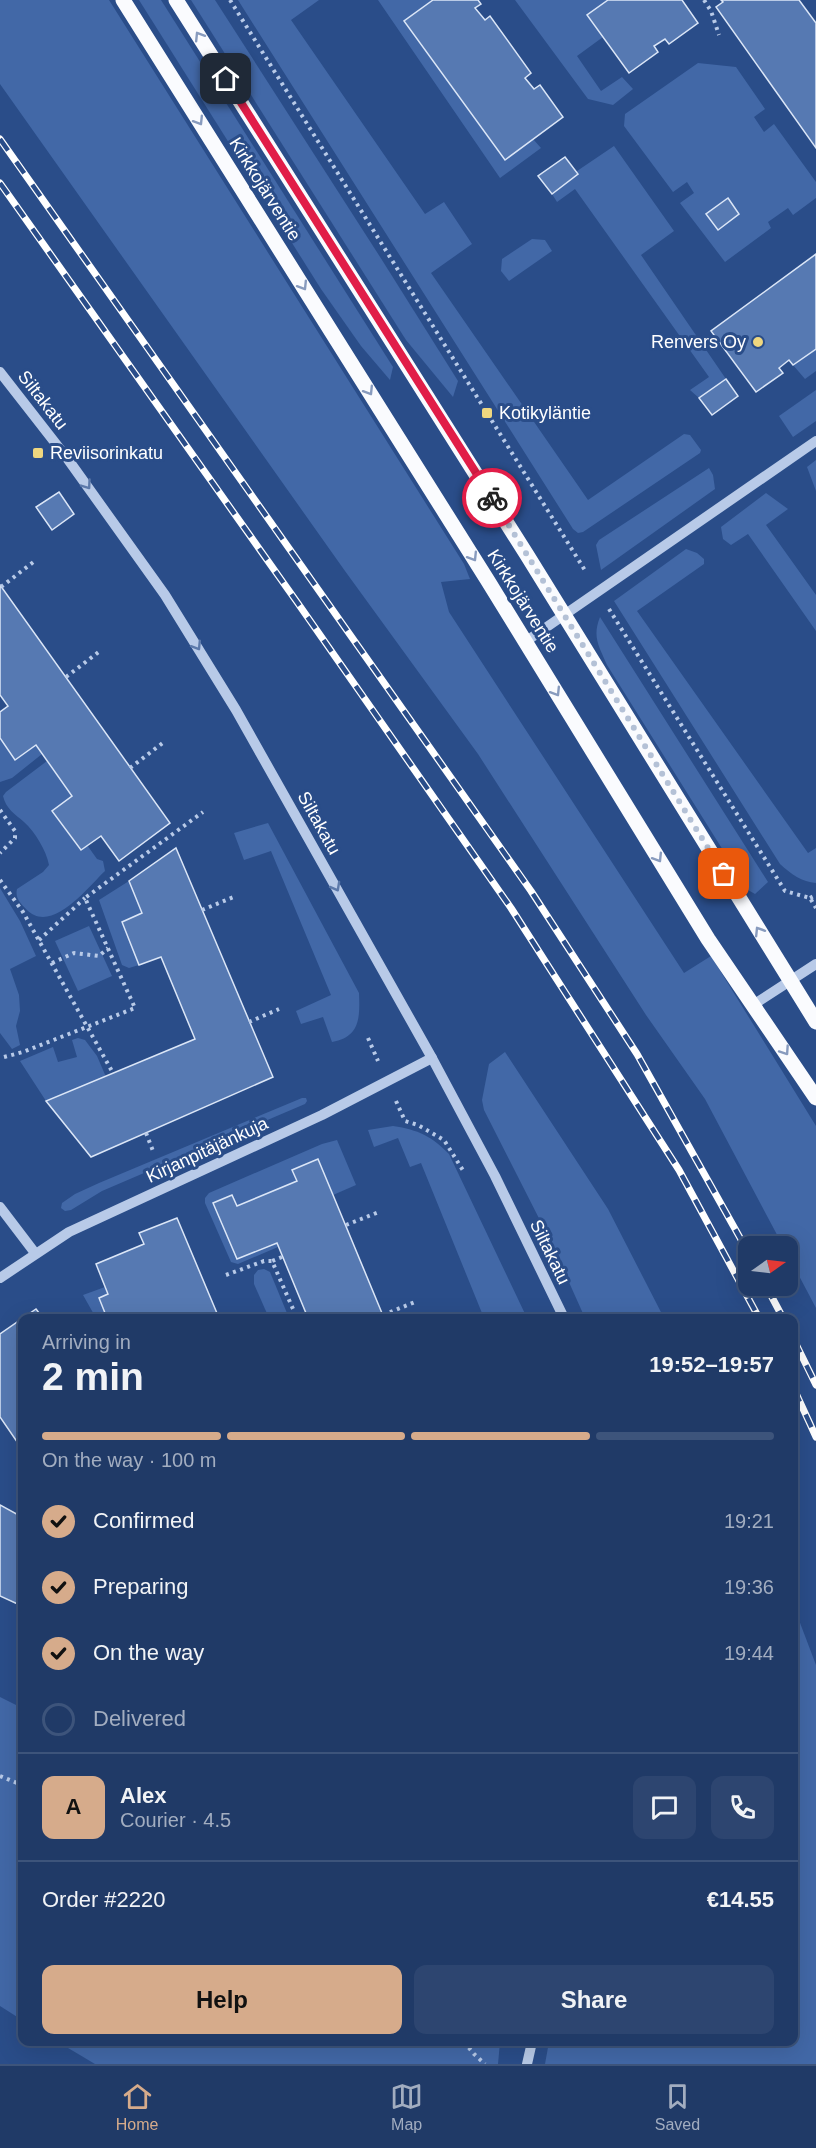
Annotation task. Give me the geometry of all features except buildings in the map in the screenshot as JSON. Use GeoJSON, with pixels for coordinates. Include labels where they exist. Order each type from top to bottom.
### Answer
{"type":"FeatureCollection","features":[{"type":"Feature","properties":{"kind":"main road","name":"Kirkkojärventie"},"geometry":{"type":"LineString","coordinates":[[123,0],[708,939],[816,1098]]}},
{"type":"Feature","properties":{"kind":"main road","name":"Kirkkojärventie"},"geometry":{"type":"LineString","coordinates":[[176,0],[564,614],[816,1022]]}},
{"type":"Feature","properties":{"kind":"street","name":"Siltakatu"},"geometry":{"type":"LineString","coordinates":[[0,372],[67,458],[165,595],[236,710],[432,1058],[495,1176],[562,1314]]}},
{"type":"Feature","properties":{"kind":"street"},"geometry":{"type":"LineString","coordinates":[[525,642],[816,441]]}},
{"type":"Feature","properties":{"kind":"street"},"geometry":{"type":"LineString","coordinates":[[753,1005],[816,964]]}},
{"type":"Feature","properties":{"kind":"street","name":"Kirjanpitäjänkuja"},"geometry":{"type":"LineString","coordinates":[[0,1278],[69,1232],[322,1115],[432,1058]]}},
{"type":"Feature","properties":{"kind":"street"},"geometry":{"type":"LineString","coordinates":[[0,1208],[35,1254]]}},
{"type":"Feature","properties":{"kind":"street"},"geometry":{"type":"LineString","coordinates":[[527,2064],[531,2046]]}},
{"type":"Feature","properties":{"kind":"path"},"geometry":{"type":"LineString","coordinates":[[230,0],[785,891],[810,898],[816,895]]}},
{"type":"Feature","properties":{"kind":"path"},"geometry":{"type":"LineString","coordinates":[[704,0],[711,10],[719,35]]}},
{"type":"Feature","properties":{"kind":"path"},"geometry":{"type":"LineString","coordinates":[[1,587],[36,560]]}},
{"type":"Feature","properties":{"kind":"path"},"geometry":{"type":"LineString","coordinates":[[66,677],[100,651]]}},
{"type":"Feature","properties":{"kind":"path"},"geometry":{"type":"LineString","coordinates":[[130,768],[164,742]]}},
{"type":"Feature","properties":{"kind":"path"},"geometry":{"type":"LineString","coordinates":[[0,810],[15,831],[15,838],[0,853]]}},
{"type":"Feature","properties":{"kind":"path"},"geometry":{"type":"LineString","coordinates":[[39,940],[85,898],[203,812]]}},
{"type":"Feature","properties":{"kind":"path"},"geometry":{"type":"LineString","coordinates":[[0,880],[23,912],[113,1073]]}},
{"type":"Feature","properties":{"kind":"path"},"geometry":{"type":"LineString","coordinates":[[202,910],[236,896]]}},
{"type":"Feature","properties":{"kind":"path"},"geometry":{"type":"LineString","coordinates":[[4,1057],[23,1052],[135,1008],[85,898]]}},
{"type":"Feature","properties":{"kind":"path"},"geometry":{"type":"LineString","coordinates":[[810,898],[816,908]]}},
{"type":"Feature","properties":{"kind":"path"},"geometry":{"type":"LineString","coordinates":[[52,963],[74,953],[99,956],[108,948]]}},
{"type":"Feature","properties":{"kind":"path"},"geometry":{"type":"LineString","coordinates":[[249,1022],[279,1009]]}},
{"type":"Feature","properties":{"kind":"path"},"geometry":{"type":"LineString","coordinates":[[405,1121],[418,1125],[444,1140],[467,1177]]}},
{"type":"Feature","properties":{"kind":"path"},"geometry":{"type":"LineString","coordinates":[[146,1133],[153,1151]]}},
{"type":"Feature","properties":{"kind":"path"},"geometry":{"type":"LineString","coordinates":[[345,1225],[379,1212]]}},
{"type":"Feature","properties":{"kind":"path"},"geometry":{"type":"LineString","coordinates":[[225,1275],[282,1257]]}},
{"type":"Feature","properties":{"kind":"path"},"geometry":{"type":"LineString","coordinates":[[272,1261],[295,1314]]}},
{"type":"Feature","properties":{"kind":"path"},"geometry":{"type":"LineString","coordinates":[[385,1314],[415,1302]]}},
{"type":"Feature","properties":{"kind":"path"},"geometry":{"type":"LineString","coordinates":[[0,1776],[18,1783]]}},
{"type":"Feature","properties":{"kind":"path"},"geometry":{"type":"LineString","coordinates":[[467,2046],[485,2064]]}},
{"type":"Feature","properties":{"kind":"shaded area"},"geometry":{"type":"Polygon","coordinates":[[[0,0],[109,0],[464,564],[470,579],[441,582],[449,612],[684,973],[711,956],[816,1126],[816,1308],[798,1274],[798,1236],[778,1236],[705,1099],[646,1015],[478,754],[345,571],[0,84],[0,0]]]}},
{"type":"Feature","properties":{"kind":"shaded area"},"geometry":{"type":"Polygon","coordinates":[[[139,0],[161,0],[393,367],[390,380],[361,346],[321,289],[139,0]]]}},
{"type":"Feature","properties":{"kind":"shaded area"},"geometry":{"type":"Polygon","coordinates":[[[191,0],[215,0],[458,381],[453,397],[406,340],[191,0]]]}},
{"type":"Feature","properties":{"kind":"shaded area"},"geometry":{"type":"Polygon","coordinates":[[[238,0],[319,0],[291,20],[425,214],[444,202],[472,244],[431,273],[588,500],[684,434],[690,435],[701,450],[700,453],[583,532],[578,533],[573,529],[238,0]]]}},
{"type":"Feature","properties":{"kind":"shaded area"},"geometry":{"type":"Polygon","coordinates":[[[378,0],[433,0],[506,159],[533,139],[541,148],[500,178],[378,0]]]}},
{"type":"Feature","properties":{"kind":"shaded area"},"geometry":{"type":"Polygon","coordinates":[[[515,0],[608,0],[603,37],[577,56],[601,91],[622,77],[633,89],[613,105],[588,99],[515,0]]]}},
{"type":"Feature","properties":{"kind":"shaded area"},"geometry":{"type":"Polygon","coordinates":[[[698,63],[736,67],[765,109],[754,117],[764,132],[774,124],[816,182],[816,198],[793,215],[788,208],[768,222],[771,228],[725,262],[680,203],[694,193],[687,182],[673,192],[624,126],[625,114],[698,63]]]}},
{"type":"Feature","properties":{"kind":"shaded area"},"geometry":{"type":"Polygon","coordinates":[[[614,146],[674,231],[641,255],[726,379],[699,398],[690,390],[709,377],[575,189],[557,202],[552,194],[578,175],[576,172],[614,146]]]}},
{"type":"Feature","properties":{"kind":"shaded area"},"geometry":{"type":"Polygon","coordinates":[[[532,239],[545,240],[552,251],[509,281],[501,271],[502,259],[532,239]]]}},
{"type":"Feature","properties":{"kind":"shaded area"},"geometry":{"type":"Polygon","coordinates":[[[816,349],[816,371],[805,379],[793,365],[816,349]]]}},
{"type":"Feature","properties":{"kind":"shaded area"},"geometry":{"type":"Polygon","coordinates":[[[816,390],[816,421],[793,437],[779,416],[816,390]]]}},
{"type":"Feature","properties":{"kind":"shaded area"},"geometry":{"type":"Polygon","coordinates":[[[816,460],[816,491],[807,467],[816,460]]]}},
{"type":"Feature","properties":{"kind":"shaded area"},"geometry":{"type":"Polygon","coordinates":[[[709,468],[713,475],[715,489],[601,570],[596,545],[599,540],[709,468]]]}},
{"type":"Feature","properties":{"kind":"shaded area"},"geometry":{"type":"Polygon","coordinates":[[[766,493],[788,509],[766,525],[816,595],[816,631],[748,534],[731,545],[723,539],[721,527],[766,493]]]}},
{"type":"Feature","properties":{"kind":"shaded area"},"geometry":{"type":"Polygon","coordinates":[[[686,549],[697,553],[704,559],[704,564],[637,611],[808,853],[816,848],[816,883],[797,877],[780,864],[614,601],[686,549]]]}},
{"type":"Feature","properties":{"kind":"shaded area"},"geometry":{"type":"Polygon","coordinates":[[[600,617],[768,882],[755,894],[748,890],[607,665],[597,636],[600,617]]]}},
{"type":"Feature","properties":{"kind":"shaded area"},"geometry":{"type":"Polygon","coordinates":[[[0,738],[15,760],[36,745],[42,754],[12,778],[0,782],[0,738]]]}},
{"type":"Feature","properties":{"kind":"shaded area"},"geometry":{"type":"Polygon","coordinates":[[[47,761],[72,796],[52,811],[80,850],[87,845],[97,859],[103,861],[105,871],[68,906],[46,917],[36,916],[17,898],[17,889],[43,872],[49,865],[43,847],[36,836],[9,808],[3,796],[47,761]]]}},
{"type":"Feature","properties":{"kind":"shaded area"},"geometry":{"type":"Polygon","coordinates":[[[268,823],[359,993],[358,1018],[353,1031],[348,1036],[332,1042],[323,1017],[301,1024],[296,1011],[331,995],[271,851],[244,860],[234,833],[268,823]]]}},
{"type":"Feature","properties":{"kind":"shaded area"},"geometry":{"type":"Polygon","coordinates":[[[129,881],[142,913],[122,922],[139,965],[129,968],[122,965],[99,900],[129,881]]]}},
{"type":"Feature","properties":{"kind":"shaded area"},"geometry":{"type":"Polygon","coordinates":[[[0,888],[20,921],[36,956],[10,969],[19,995],[20,1011],[16,1026],[20,1045],[12,1049],[0,1033],[0,888]]]}},
{"type":"Feature","properties":{"kind":"shaded area"},"geometry":{"type":"Polygon","coordinates":[[[89,926],[112,976],[78,991],[55,941],[89,926]]]}},
{"type":"Feature","properties":{"kind":"shaded area"},"geometry":{"type":"Polygon","coordinates":[[[78,1038],[85,1040],[97,1056],[106,1077],[46,1101],[20,1061],[53,1047],[58,1062],[77,1057],[72,1040],[78,1038]]]}},
{"type":"Feature","properties":{"kind":"shaded area"},"geometry":{"type":"Polygon","coordinates":[[[505,1052],[608,1209],[662,1314],[583,1314],[551,1242],[484,1110],[482,1100],[489,1064],[505,1052]]]}},
{"type":"Feature","properties":{"kind":"shaded area"},"geometry":{"type":"Polygon","coordinates":[[[306,1098],[305,1104],[102,1191],[71,1210],[65,1211],[61,1208],[62,1203],[75,1194],[99,1183],[306,1098]]]}},
{"type":"Feature","properties":{"kind":"shaded area"},"geometry":{"type":"Polygon","coordinates":[[[393,1126],[410,1130],[424,1135],[449,1154],[525,1314],[482,1314],[421,1163],[410,1167],[398,1138],[374,1147],[368,1130],[393,1126]]]}},
{"type":"Feature","properties":{"kind":"shaded area"},"geometry":{"type":"Polygon","coordinates":[[[337,1140],[356,1185],[333,1195],[318,1159],[293,1170],[297,1181],[237,1206],[232,1195],[214,1203],[237,1259],[277,1243],[278,1247],[238,1264],[231,1262],[205,1203],[205,1198],[209,1193],[322,1144],[337,1140]]]}},
{"type":"Feature","properties":{"kind":"shaded area"},"geometry":{"type":"Polygon","coordinates":[[[264,1269],[270,1272],[287,1314],[267,1314],[254,1284],[254,1275],[258,1270],[264,1269]]]}},
{"type":"Feature","properties":{"kind":"shaded area"},"geometry":{"type":"Polygon","coordinates":[[[105,1287],[108,1294],[99,1298],[105,1314],[94,1314],[83,1295],[105,1287]]]}},
{"type":"Feature","properties":{"kind":"shaded area"},"geometry":{"type":"Polygon","coordinates":[[[798,1618],[816,1665],[816,2064],[545,2064],[548,2046],[798,2046],[798,1618]]]}},
{"type":"Feature","properties":{"kind":"shaded area"},"geometry":{"type":"Polygon","coordinates":[[[0,1697],[18,1706],[18,2017],[0,2006],[0,1697]]]}},
{"type":"Feature","properties":{"kind":"shaded area"},"geometry":{"type":"Polygon","coordinates":[[[65,2046],[500,2046],[498,2064],[95,2064],[65,2046]]]}},
{"type":"Feature","properties":{"kind":"railway"},"geometry":{"type":"LineString","coordinates":[[0,139],[531,891],[637,1054],[739,1236]]}},
{"type":"Feature","properties":{"kind":"railway"},"geometry":{"type":"LineString","coordinates":[[0,183],[511,908],[679,1170],[757,1314]]}},
{"type":"Feature","properties":{"kind":"railway"},"geometry":{"type":"LineString","coordinates":[[771,1296],[781,1314]]}},
{"type":"Feature","properties":{"kind":"railway"},"geometry":{"type":"LineString","coordinates":[[798,1348],[816,1385]]}},
{"type":"Feature","properties":{"kind":"railway"},"geometry":{"type":"LineString","coordinates":[[798,1398],[816,1437]]}},
{"type":"Feature","properties":{"kind":"way so far"},"geometry":{"type":"LineString","coordinates":[[492,498],[724,874]]}},
{"type":"Feature","properties":{"kind":"place","name":"Renvers Oy"},"geometry":{"type":"Point","coordinates":[758,342]}},
{"type":"Feature","properties":{"kind":"place","name":"Kotikyläntie"},"geometry":{"type":"Point","coordinates":[487,413]}},
{"type":"Feature","properties":{"kind":"place","name":"Reviisorinkatu"},"geometry":{"type":"Point","coordinates":[38,453]}},
{"type":"Feature","properties":{"kind":"route"},"geometry":{"type":"LineString","coordinates":[[226,79],[492,498]]}}]}
